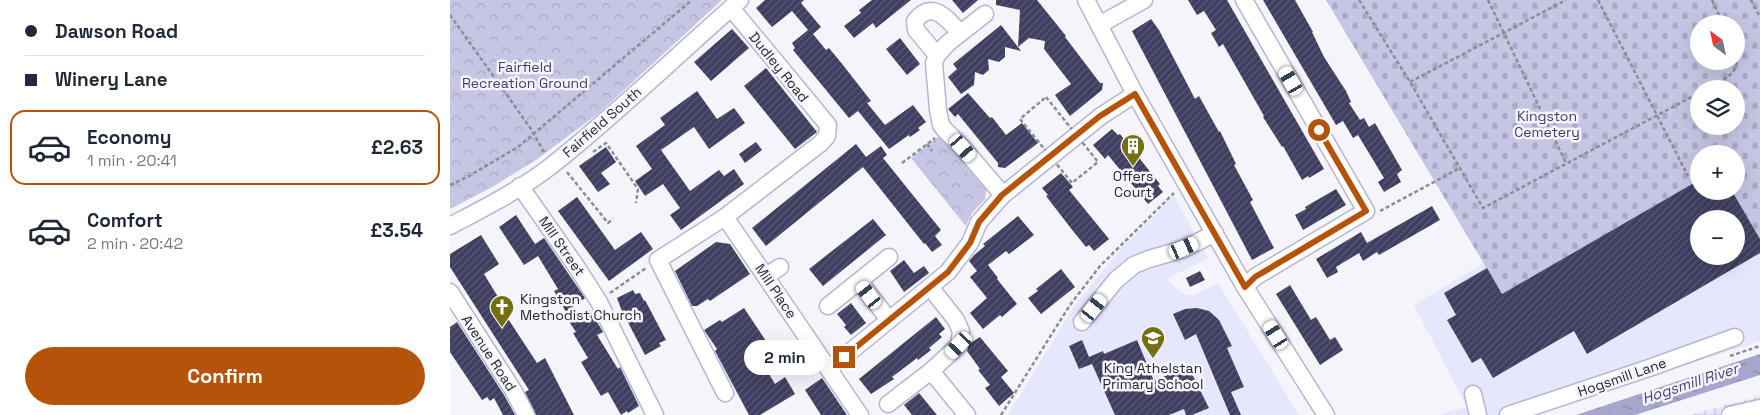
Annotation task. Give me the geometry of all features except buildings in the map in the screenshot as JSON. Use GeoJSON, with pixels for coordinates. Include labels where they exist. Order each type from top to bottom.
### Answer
{"type":"FeatureCollection","features":[{"type":"Feature","properties":{"kind":"street"},"geometry":{"type":"LineString","coordinates":[[1086,0],[1135,94],[1216,233],[1245,287],[1326,415]]}},
{"type":"Feature","properties":{"kind":"street"},"geometry":{"type":"LineString","coordinates":[[1100,25],[1144,0]]}},
{"type":"Feature","properties":{"kind":"street"},"geometry":{"type":"LineString","coordinates":[[1244,0],[1366,211],[1255,277],[1245,287]]}},
{"type":"Feature","properties":{"kind":"street","name":"Dudley Road"},"geometry":{"type":"LineString","coordinates":[[725,217],[821,144],[827,136],[828,126],[735,4]]}},
{"type":"Feature","properties":{"kind":"street","name":"Fairfield South"},"geometry":{"type":"LineString","coordinates":[[450,226],[550,167],[735,4]]}},
{"type":"Feature","properties":{"kind":"street"},"geometry":{"type":"LineString","coordinates":[[937,55],[916,30],[915,21],[921,11],[929,7],[940,10],[960,33]]}},
{"type":"Feature","properties":{"kind":"street"},"geometry":{"type":"LineString","coordinates":[[985,14],[960,33],[937,55],[934,63],[938,110],[941,125],[1002,195]]}},
{"type":"Feature","properties":{"kind":"street"},"geometry":{"type":"LineString","coordinates":[[829,369],[948,272],[970,243],[979,222],[1002,195],[1100,116],[1135,94]]}},
{"type":"Feature","properties":{"kind":"street","name":"Mill Street"},"geometry":{"type":"LineString","coordinates":[[520,186],[599,302],[655,415]]}},
{"type":"Feature","properties":{"kind":"street"},"geometry":{"type":"LineString","coordinates":[[725,217],[658,260],[725,393]]}},
{"type":"Feature","properties":{"kind":"street","name":"Mill Place"},"geometry":{"type":"LineString","coordinates":[[725,217],[860,415]]}},
{"type":"Feature","properties":{"kind":"street"},"geometry":{"type":"LineString","coordinates":[[1082,322],[1116,280],[1134,265],[1184,248],[1216,233]]}},
{"type":"Feature","properties":{"kind":"street"},"geometry":{"type":"LineString","coordinates":[[828,306],[889,257]]}},
{"type":"Feature","properties":{"kind":"street"},"geometry":{"type":"LineString","coordinates":[[766,276],[780,267]]}},
{"type":"Feature","properties":{"kind":"street"},"geometry":{"type":"LineString","coordinates":[[860,282],[888,320]]}},
{"type":"Feature","properties":{"kind":"street"},"geometry":{"type":"LineString","coordinates":[[888,404],[931,371],[959,345],[961,331],[956,320],[930,287]]}},
{"type":"Feature","properties":{"kind":"street","name":"Avenue Road"},"geometry":{"type":"LineString","coordinates":[[450,292],[513,390],[526,415]]}},
{"type":"Feature","properties":{"kind":"street","name":"Hogsmill Lane"},"geometry":{"type":"LineString","coordinates":[[1516,408],[1649,368],[1735,337]]}},
{"type":"Feature","properties":{"kind":"street"},"geometry":{"type":"LineString","coordinates":[[931,371],[967,415]]}},
{"type":"Feature","properties":{"kind":"street"},"geometry":{"type":"LineString","coordinates":[[1473,394],[1478,415]]}},
{"type":"Feature","properties":{"kind":"street"},"geometry":{"type":"LineString","coordinates":[[1730,415],[1760,408]]}},
{"type":"Feature","properties":{"kind":"path"},"geometry":{"type":"LineString","coordinates":[[450,185],[518,147],[692,0]]}},
{"type":"Feature","properties":{"kind":"path"},"geometry":{"type":"LineString","coordinates":[[1360,0],[1483,208],[1690,98]]}},
{"type":"Feature","properties":{"kind":"path"},"geometry":{"type":"LineString","coordinates":[[1488,0],[1566,164]]}},
{"type":"Feature","properties":{"kind":"path"},"geometry":{"type":"LineString","coordinates":[[1410,82],[1566,0]]}},
{"type":"Feature","properties":{"kind":"path"},"geometry":{"type":"LineString","coordinates":[[1598,0],[1688,176]]}},
{"type":"Feature","properties":{"kind":"path"},"geometry":{"type":"LineString","coordinates":[[1712,0],[1719,15]]}},
{"type":"Feature","properties":{"kind":"path"},"geometry":{"type":"LineString","coordinates":[[1751,0],[1760,17]]}},
{"type":"Feature","properties":{"kind":"path"},"geometry":{"type":"LineString","coordinates":[[450,15],[534,134],[557,179],[567,172],[608,224],[613,219]]}},
{"type":"Feature","properties":{"kind":"path"},"geometry":{"type":"LineString","coordinates":[[1722,80],[1732,74],[1734,70]]}},
{"type":"Feature","properties":{"kind":"path"},"geometry":{"type":"LineString","coordinates":[[1046,97],[1098,162]]}},
{"type":"Feature","properties":{"kind":"path"},"geometry":{"type":"LineString","coordinates":[[902,163],[945,130]]}},
{"type":"Feature","properties":{"kind":"path"},"geometry":{"type":"LineString","coordinates":[[606,143],[638,190],[636,203]]}},
{"type":"Feature","properties":{"kind":"path"},"geometry":{"type":"LineString","coordinates":[[927,144],[932,151]]}},
{"type":"Feature","properties":{"kind":"path"},"geometry":{"type":"LineString","coordinates":[[1366,211],[1379,211],[1460,168]]}},
{"type":"Feature","properties":{"kind":"path"},"geometry":{"type":"LineString","coordinates":[[599,302],[658,260]]}},
{"type":"Feature","properties":{"kind":"shaded area","name":"King Athelstan Primary School"},"geometry":{"type":"Polygon","coordinates":[[[1174,196],[1208,258],[1166,279],[1187,295],[1195,295],[1218,283],[1299,415],[1008,415],[1077,302],[1120,250],[1174,196]]]}},
{"type":"Feature","properties":{"kind":"shaded area"},"geometry":{"type":"Polygon","coordinates":[[[1690,196],[1690,200],[1737,200],[1743,210],[1690,210],[1690,265],[1745,265],[1745,213],[1760,239],[1760,341],[1531,415],[1437,415],[1467,407],[1414,305],[1484,263],[1502,294],[1690,196]]]}},
{"type":"Feature","properties":{"kind":"shaded area"},"geometry":{"type":"Polygon","coordinates":[[[1760,396],[1760,415],[1689,415],[1719,407],[1760,396]]]}},
{"type":"Feature","properties":{"kind":"green space","name":"Fairfield Recreation Ground"},"geometry":{"type":"Polygon","coordinates":[[[450,0],[722,0],[599,113],[536,160],[494,186],[450,209],[450,0]]]}},
{"type":"Feature","properties":{"kind":"green space","name":"Kingston Cemetery"},"geometry":{"type":"Polygon","coordinates":[[[1326,0],[1760,0],[1760,239],[1745,213],[1745,210],[1743,210],[1737,200],[1745,200],[1745,145],[1690,145],[1690,185],[1502,294],[1326,0]]]}},
{"type":"Feature","properties":{"kind":"green space"},"geometry":{"type":"Polygon","coordinates":[[[941,134],[959,153],[958,161],[979,187],[978,195],[961,220],[911,158],[941,134]]]}},
{"type":"Feature","properties":{"kind":"green space"},"geometry":{"type":"Polygon","coordinates":[[[959,153],[987,185],[985,199],[972,213],[966,226],[961,220],[978,195],[958,160],[959,153]]]}},
{"type":"Feature","properties":{"kind":"water","name":"Hogsmill River"},"geometry":{"type":"Polygon","coordinates":[[[1760,354],[1760,375],[1635,415],[1576,415],[1760,354]]]}},
{"type":"Feature","properties":{"kind":"place","name":"Offers Court"},"geometry":{"type":"Point","coordinates":[1133,167]}},
{"type":"Feature","properties":{"kind":"place","name":"Kingston Methodist Church"},"geometry":{"type":"Point","coordinates":[502,328]}},
{"type":"Feature","properties":{"kind":"place","name":"King Athelstan Primary School"},"geometry":{"type":"Point","coordinates":[1153,359]}},
{"type":"Feature","properties":{"kind":"route"},"geometry":{"type":"LineString","coordinates":[[844,357],[948,272],[970,243],[979,222],[1002,195],[1100,116],[1135,94],[1216,233],[1245,287],[1255,277],[1366,211],[1319,130]]}}]}
